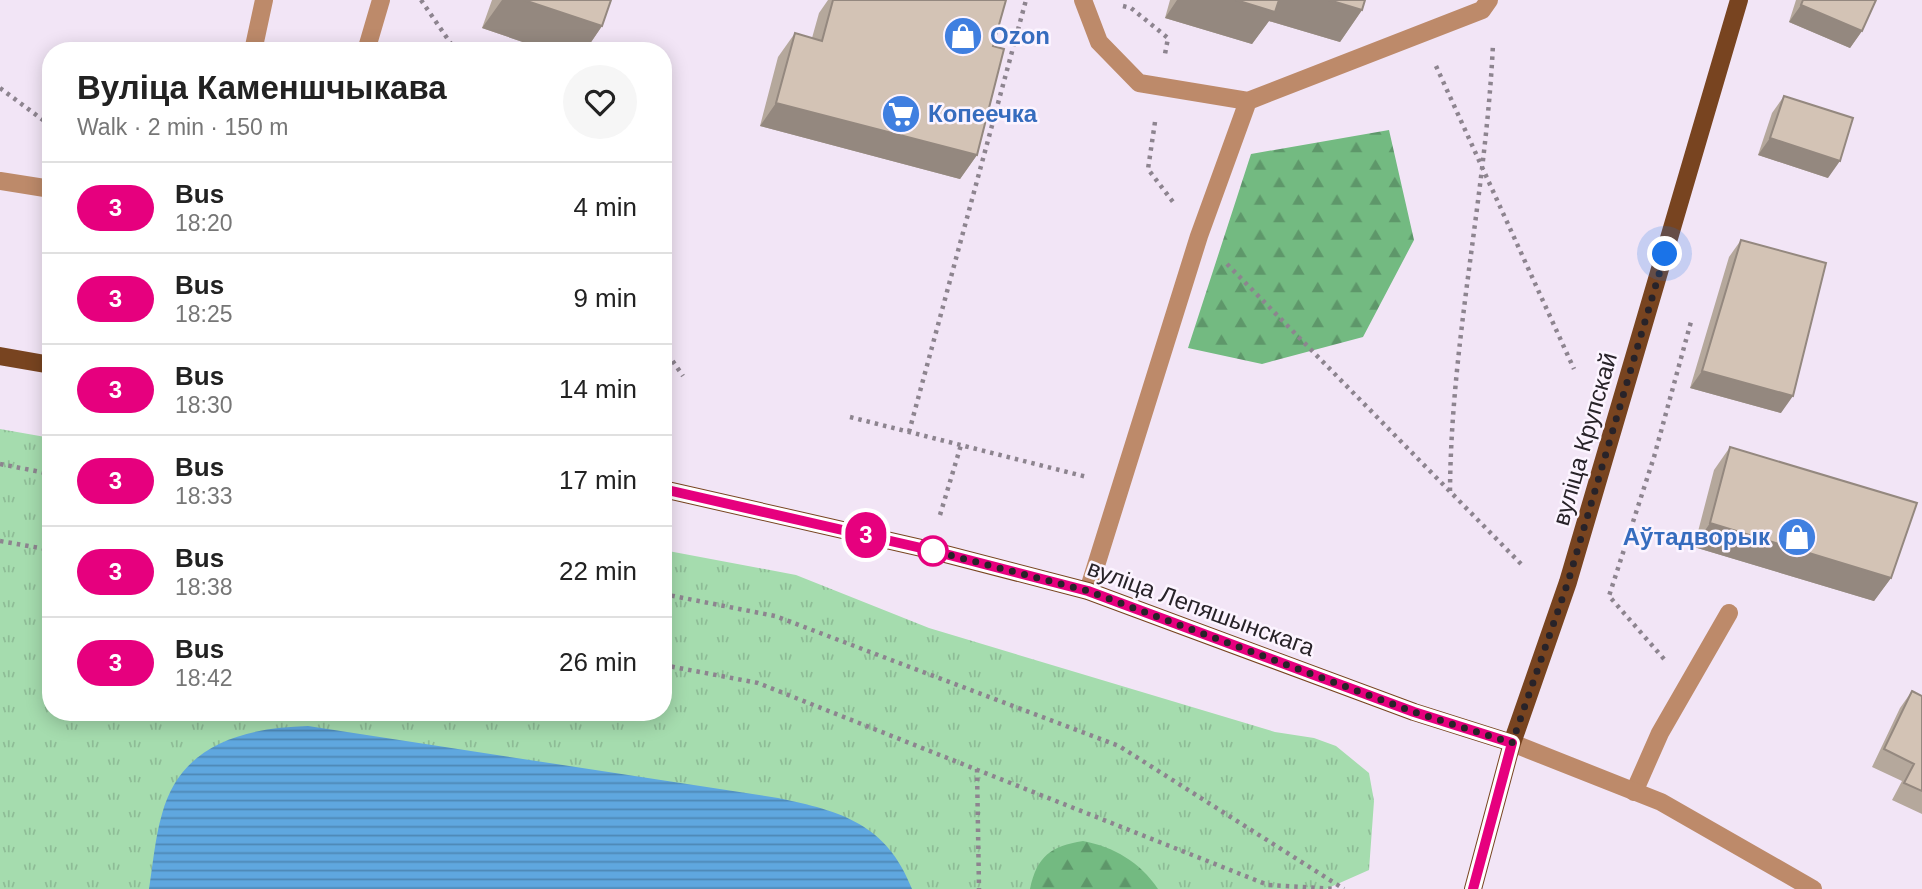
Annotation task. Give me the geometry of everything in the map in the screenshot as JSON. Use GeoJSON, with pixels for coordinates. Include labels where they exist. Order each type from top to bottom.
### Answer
{"type":"FeatureCollection","features":[{"type":"Feature","properties":{"kind":"main road","name":"вуліца Крупскай"},"geometry":{"type":"LineString","coordinates":[[1473,889],[1512,743],[1568,582],[1739,0]]}},
{"type":"Feature","properties":{"kind":"main road"},"geometry":{"type":"LineString","coordinates":[[0,356],[42,363]]}},
{"type":"Feature","properties":{"kind":"main road","name":"вуліца Лепяшынскага"},"geometry":{"type":"LineString","coordinates":[[672,491],[930,550],[1088,591],[1414,712],[1512,743]]}},
{"type":"Feature","properties":{"kind":"street"},"geometry":{"type":"LineString","coordinates":[[255,42],[264,0]]}},
{"type":"Feature","properties":{"kind":"street"},"geometry":{"type":"LineString","coordinates":[[369,42],[381,0]]}},
{"type":"Feature","properties":{"kind":"street"},"geometry":{"type":"LineString","coordinates":[[1083,0],[1099,42],[1139,83],[1248,101],[1486,5]]}},
{"type":"Feature","properties":{"kind":"street"},"geometry":{"type":"LineString","coordinates":[[1088,591],[1199,236],[1248,101]]}},
{"type":"Feature","properties":{"kind":"street"},"geometry":{"type":"LineString","coordinates":[[0,181],[42,188]]}},
{"type":"Feature","properties":{"kind":"street"},"geometry":{"type":"LineString","coordinates":[[1634,792],[1660,733],[1729,613]]}},
{"type":"Feature","properties":{"kind":"street"},"geometry":{"type":"LineString","coordinates":[[1512,743],[1661,802],[1813,889]]}},
{"type":"Feature","properties":{"kind":"path"},"geometry":{"type":"LineString","coordinates":[[421,0],[450,42]]}},
{"type":"Feature","properties":{"kind":"path"},"geometry":{"type":"LineString","coordinates":[[909,432],[1026,0]]}},
{"type":"Feature","properties":{"kind":"path"},"geometry":{"type":"LineString","coordinates":[[1119,4],[1131,8],[1168,38],[1148,169],[1199,236],[1523,566]]}},
{"type":"Feature","properties":{"kind":"path"},"geometry":{"type":"LineString","coordinates":[[1450,491],[1450,431],[1482,169],[1493,45],[1486,5]]}},
{"type":"Feature","properties":{"kind":"path"},"geometry":{"type":"LineString","coordinates":[[1421,33],[1574,369]]}},
{"type":"Feature","properties":{"kind":"path"},"geometry":{"type":"LineString","coordinates":[[0,88],[42,119]]}},
{"type":"Feature","properties":{"kind":"path"},"geometry":{"type":"LineString","coordinates":[[1671,667],[1609,596],[1654,457],[1692,318]]}},
{"type":"Feature","properties":{"kind":"path"},"geometry":{"type":"LineString","coordinates":[[672,360],[683,376]]}},
{"type":"Feature","properties":{"kind":"path"},"geometry":{"type":"LineString","coordinates":[[850,417],[1095,479]]}},
{"type":"Feature","properties":{"kind":"path"},"geometry":{"type":"LineString","coordinates":[[930,550],[961,445]]}},
{"type":"Feature","properties":{"kind":"path"},"geometry":{"type":"LineString","coordinates":[[0,464],[42,472]]}},
{"type":"Feature","properties":{"kind":"path"},"geometry":{"type":"LineString","coordinates":[[0,541],[42,548]]}},
{"type":"Feature","properties":{"kind":"path"},"geometry":{"type":"LineString","coordinates":[[672,596],[775,616],[1119,746],[1344,889]]}},
{"type":"Feature","properties":{"kind":"path"},"geometry":{"type":"LineString","coordinates":[[672,667],[758,683],[1268,885],[1336,889]]}},
{"type":"Feature","properties":{"kind":"path"},"geometry":{"type":"LineString","coordinates":[[977,769],[979,889]]}},
{"type":"Feature","properties":{"kind":"green space"},"geometry":{"type":"Polygon","coordinates":[[[1389,130],[1414,240],[1363,337],[1262,364],[1188,348],[1251,154],[1389,130]]]}},
{"type":"Feature","properties":{"kind":"green space"},"geometry":{"type":"Polygon","coordinates":[[[0,429],[42,436],[42,721],[672,721],[672,552],[796,575],[929,628],[1275,732],[1314,738],[1336,746],[1369,773],[1374,801],[1369,870],[1326,889],[0,889],[0,429]]]}},
{"type":"Feature","properties":{"kind":"green space"},"geometry":{"type":"Polygon","coordinates":[[[1083,841],[1105,847],[1125,857],[1143,871],[1158,889],[1030,889],[1037,868],[1047,854],[1062,846],[1083,841]]]}},
{"type":"Feature","properties":{"kind":"water"},"geometry":{"type":"Polygon","coordinates":[[[308,726],[778,798],[822,809],[841,815],[875,835],[902,867],[912,889],[149,889],[162,814],[171,790],[184,771],[199,756],[238,736],[284,727],[308,726]]]}},
{"type":"Feature","properties":{"kind":"building"},"geometry":{"type":"Polygon","coordinates":[[[524,0],[611,0],[602,26],[524,0]]]}},
{"type":"Feature","properties":{"kind":"building"},"geometry":{"type":"Polygon","coordinates":[[[833,0],[1006,0],[993,46],[1004,49],[977,155],[776,103],[795,33],[822,41],[833,0]]]}},
{"type":"Feature","properties":{"kind":"building"},"geometry":{"type":"Polygon","coordinates":[[[1236,0],[1279,0],[1275,12],[1236,0]]]}},
{"type":"Feature","properties":{"kind":"building"},"geometry":{"type":"Polygon","coordinates":[[[1329,0],[1365,0],[1362,10],[1329,0]]]}},
{"type":"Feature","properties":{"kind":"building"},"geometry":{"type":"Polygon","coordinates":[[[1803,0],[1876,0],[1862,31],[1801,5],[1803,0]]]}},
{"type":"Feature","properties":{"kind":"building"},"geometry":{"type":"Polygon","coordinates":[[[1784,96],[1853,118],[1840,161],[1770,138],[1784,96]]]}},
{"type":"Feature","properties":{"kind":"building"},"geometry":{"type":"Polygon","coordinates":[[[1741,240],[1826,263],[1793,396],[1702,371],[1741,240]]]}},
{"type":"Feature","properties":{"kind":"building","name":"Аўтадворык"},"geometry":{"type":"Polygon","coordinates":[[[1730,447],[1917,503],[1891,578],[1710,523],[1730,447]]]}},
{"type":"Feature","properties":{"kind":"building"},"geometry":{"type":"Polygon","coordinates":[[[1912,691],[1922,696],[1922,791],[1904,783],[1914,764],[1884,749],[1912,691]]]}},
{"type":"Feature","properties":{"kind":"bus line","name":"3"},"geometry":{"type":"LineString","coordinates":[[672,491],[930,550],[1088,591],[1414,712],[1512,743],[1473,889]]}},
{"type":"Feature","properties":{"kind":"place","name":"Ozon"},"geometry":{"type":"Point","coordinates":[963,36]}},
{"type":"Feature","properties":{"kind":"place","name":"Копеечка"},"geometry":{"type":"Point","coordinates":[901,114]}},
{"type":"Feature","properties":{"kind":"place","name":"Аўтадворык"},"geometry":{"type":"Point","coordinates":[1797,537]}},
{"type":"Feature","properties":{"kind":"route"},"geometry":{"type":"LineString","coordinates":[[933,551],[930,550],[1088,591],[1414,712],[1512,743],[1568,582],[1665,254]]}}]}
